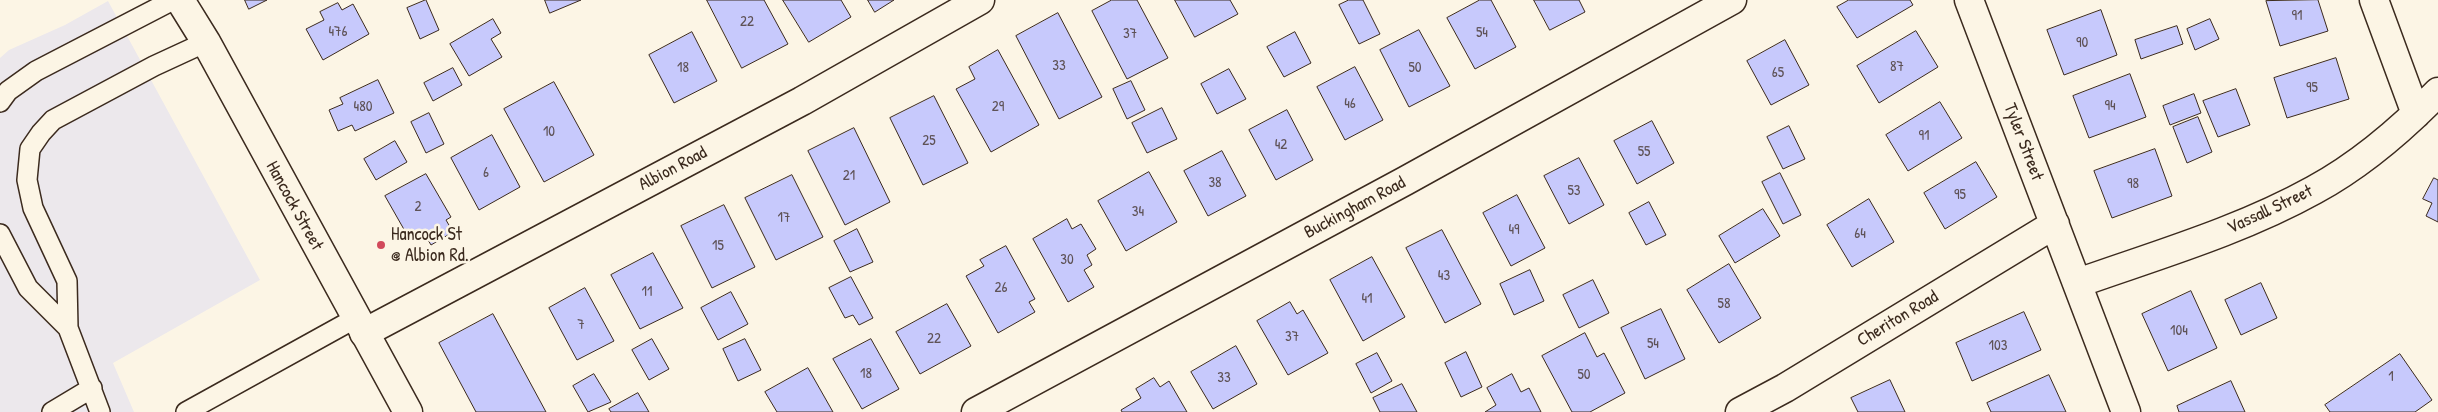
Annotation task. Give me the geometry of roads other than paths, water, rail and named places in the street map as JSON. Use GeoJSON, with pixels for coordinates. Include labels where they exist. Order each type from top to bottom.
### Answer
{"type":"FeatureCollection","features":[{"type":"Feature","properties":{"kind":"street","name":"Hancock Street"},"geometry":{"type":"LineString","coordinates":[[180,0],[206,42],[408,412]]}},
{"type":"Feature","properties":{"kind":"street","name":"Albion Road"},"geometry":{"type":"LineString","coordinates":[[360,325],[802,101],[980,0]]}},
{"type":"Feature","properties":{"kind":"street","name":"Buckingham Road"},"geometry":{"type":"LineString","coordinates":[[976,412],[1405,181],[1732,0]]}},
{"type":"Feature","properties":{"kind":"street","name":"Tyler Street"},"geometry":{"type":"LineString","coordinates":[[1970,0],[2126,412]]}},
{"type":"Feature","properties":{"kind":"street"},"geometry":{"type":"LineString","coordinates":[[2374,0],[2416,114]]}},
{"type":"Feature","properties":{"kind":"street","name":"Vassall Street"},"geometry":{"type":"LineString","coordinates":[[2078,283],[2240,226],[2279,209],[2347,170],[2378,148],[2438,92]]}},
{"type":"Feature","properties":{"kind":"street","name":"Cheriton Road"},"geometry":{"type":"LineString","coordinates":[[1740,412],[1785,388],[2055,224]]}},
{"type":"Feature","properties":{"kind":"lane"},"geometry":{"type":"LineString","coordinates":[[0,102],[8,91],[36,72],[173,0]]}},
{"type":"Feature","properties":{"kind":"lane"},"geometry":{"type":"LineString","coordinates":[[100,412],[68,328],[67,281],[33,208],[27,180],[30,149],[53,120],[154,66],[206,42]]}},
{"type":"Feature","properties":{"kind":"lane"},"geometry":{"type":"LineString","coordinates":[[0,234],[28,288],[68,328]]}},
{"type":"Feature","properties":{"kind":"lane"},"geometry":{"type":"LineString","coordinates":[[193,410],[360,325]]}},
{"type":"Feature","properties":{"kind":"lane"},"geometry":{"type":"LineString","coordinates":[[52,412],[92,388]]}},
{"type":"Feature","properties":{"kind":"place","name":"Hancock St @ Albion Rd."},"geometry":{"type":"Point","coordinates":[381,245]}}]}
